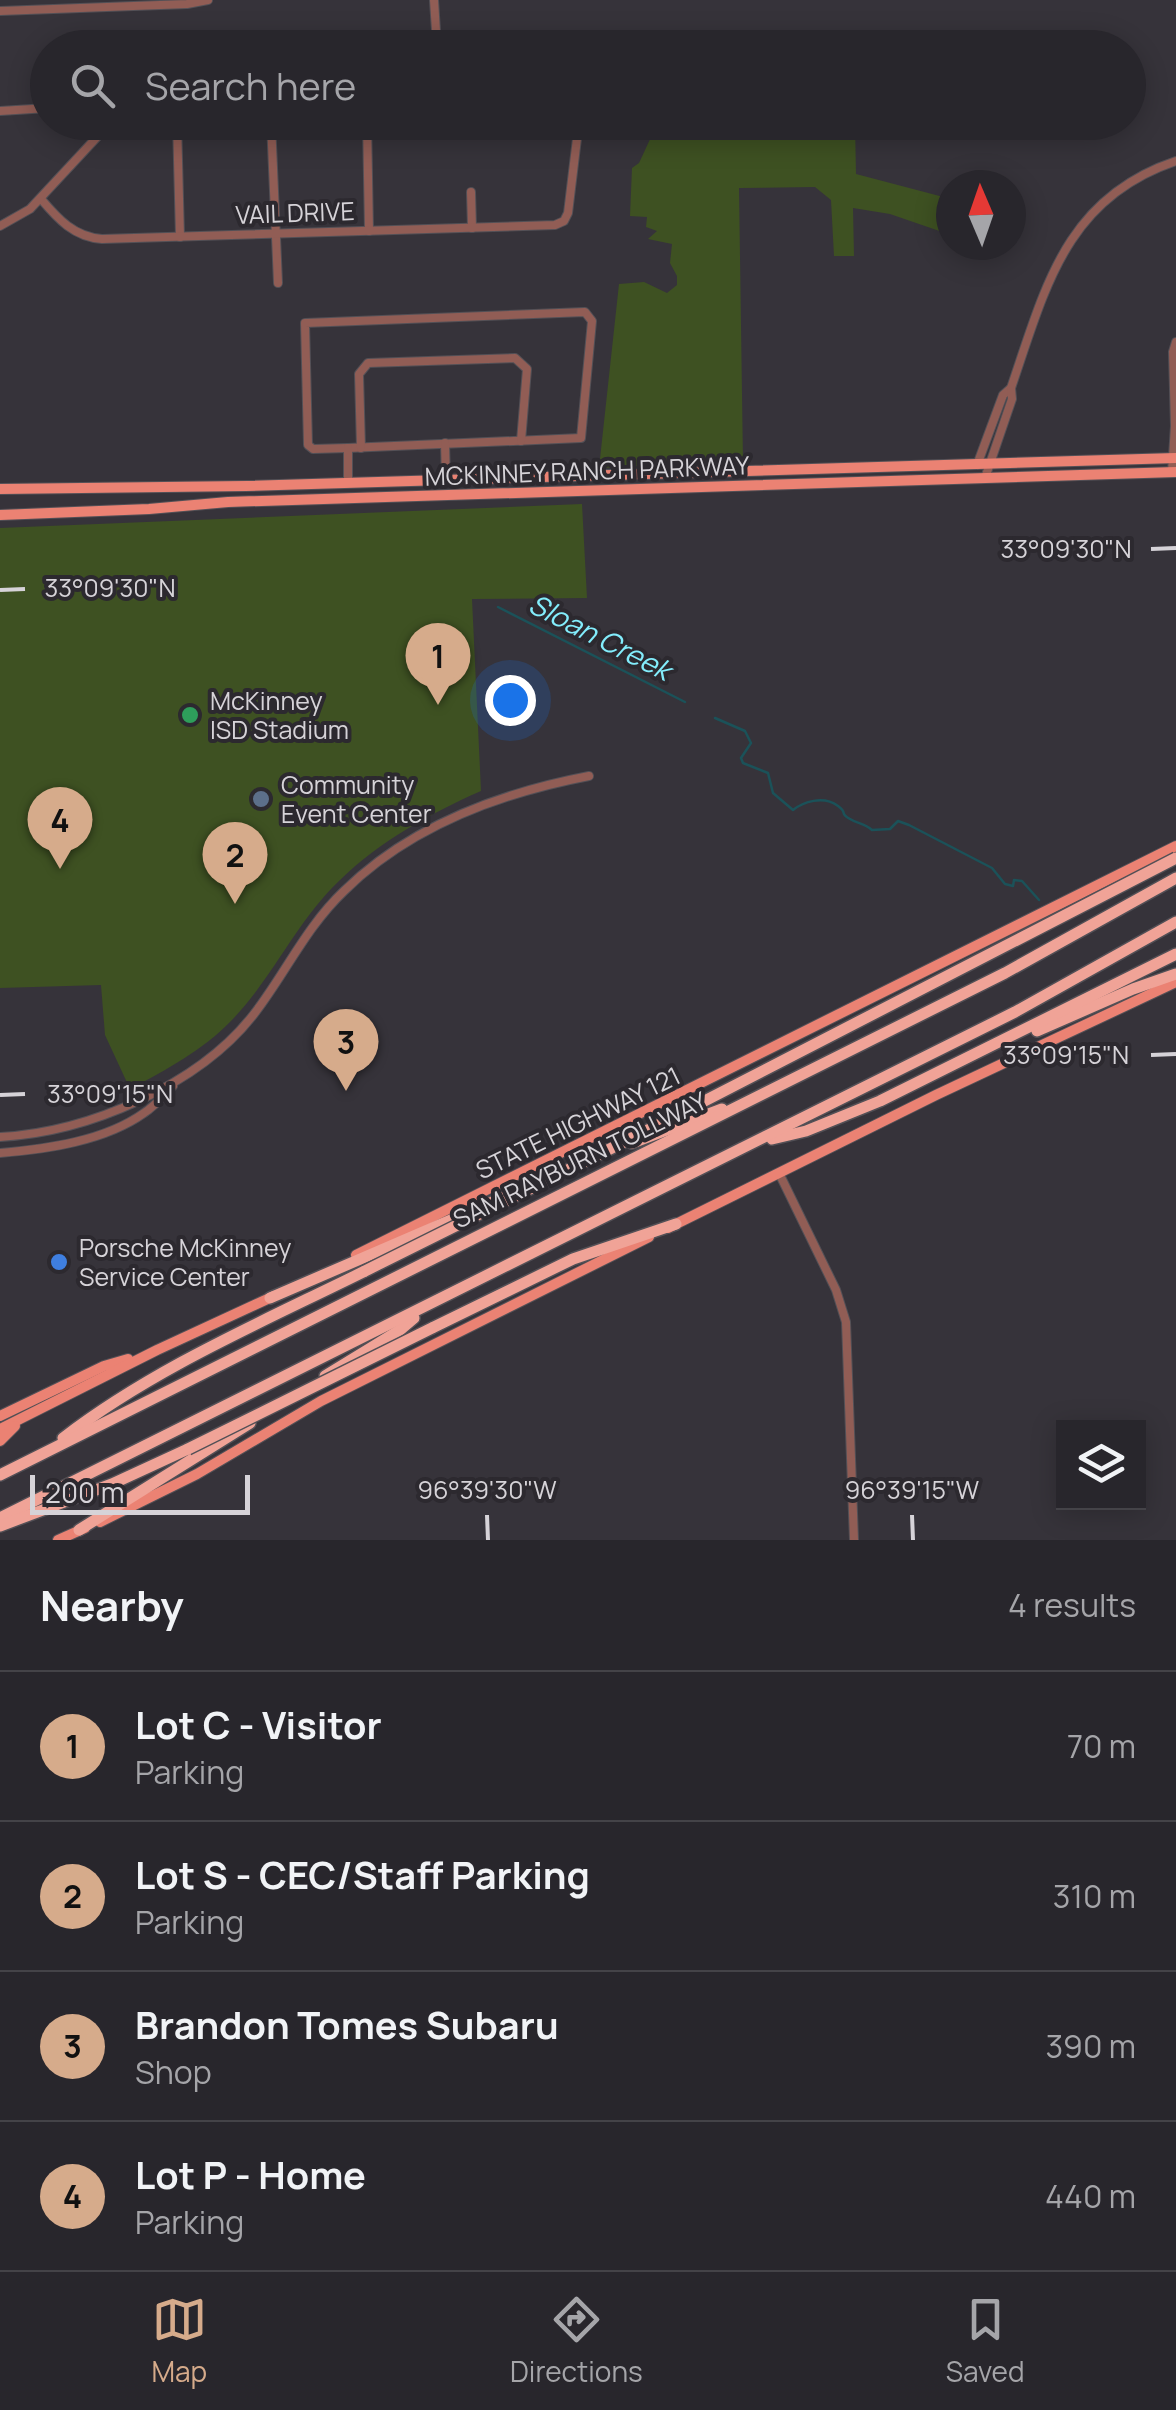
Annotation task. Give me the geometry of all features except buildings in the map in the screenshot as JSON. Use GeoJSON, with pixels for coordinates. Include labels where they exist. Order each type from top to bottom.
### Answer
{"type":"FeatureCollection","features":[{"type":"Feature","properties":{"kind":"highway"},"geometry":{"type":"LineString","coordinates":[[39,1456],[103,1407],[133,1390],[727,1090],[1175,849]]}},
{"type":"Feature","properties":{"kind":"highway","name":"SAM RAYBURN TOLLWAY"},"geometry":{"type":"LineString","coordinates":[[4,1473],[1006,973],[1176,878]]}},
{"type":"Feature","properties":{"kind":"highway"},"geometry":{"type":"LineString","coordinates":[[5,1520],[1014,1012],[1176,922]]}},
{"type":"Feature","properties":{"kind":"highway"},"geometry":{"type":"LineString","coordinates":[[755,1143],[806,1132],[1130,983],[1176,954]]}},
{"type":"Feature","properties":{"kind":"highway"},"geometry":{"type":"LineString","coordinates":[[1130,983],[1176,974]]}},
{"type":"Feature","properties":{"kind":"highway"},"geometry":{"type":"LineString","coordinates":[[270,1298],[701,1114],[750,1101]]}},
{"type":"Feature","properties":{"kind":"highway"},"geometry":{"type":"LineString","coordinates":[[5,1520],[125,1478],[573,1259],[676,1224]]}},
{"type":"Feature","properties":{"kind":"highway"},"geometry":{"type":"LineString","coordinates":[[79,1530],[400,1330],[428,1306]]}},
{"type":"Feature","properties":{"kind":"main road","name":"MCKINNEY RANCH PARKWAY"},"geometry":{"type":"LineString","coordinates":[[0,489],[348,483],[1174,458]]}},
{"type":"Feature","properties":{"kind":"main road","name":"MCKINNEY RANCH PARKWAY"},"geometry":{"type":"LineString","coordinates":[[0,515],[228,502],[1174,472]]}},
{"type":"Feature","properties":{"kind":"main road"},"geometry":{"type":"LineString","coordinates":[[348,483],[348,498]]}},
{"type":"Feature","properties":{"kind":"main road"},"geometry":{"type":"LineString","coordinates":[[148,486],[149,509]]}},
{"type":"Feature","properties":{"kind":"main road","name":"STATE HIGHWAY 121"},"geometry":{"type":"LineString","coordinates":[[0,1429],[1175,849]]}},
{"type":"Feature","properties":{"kind":"main road"},"geometry":{"type":"LineString","coordinates":[[58,1540],[197,1474],[321,1400],[1176,982]]}},
{"type":"Feature","properties":{"kind":"main road"},"geometry":{"type":"LineString","coordinates":[[0,1416],[104,1366],[157,1350]]}},
{"type":"Feature","properties":{"kind":"main road"},"geometry":{"type":"LineString","coordinates":[[0,1442],[23,1418]]}},
{"type":"Feature","properties":{"kind":"street"},"geometry":{"type":"LineString","coordinates":[[0,11],[208,0]]}},
{"type":"Feature","properties":{"kind":"street"},"geometry":{"type":"LineString","coordinates":[[434,0],[436,30]]}},
{"type":"Feature","properties":{"kind":"street"},"geometry":{"type":"LineString","coordinates":[[0,111],[30,109]]}},
{"type":"Feature","properties":{"kind":"street"},"geometry":{"type":"LineString","coordinates":[[0,226],[24,214],[41,199],[94,140]]}},
{"type":"Feature","properties":{"kind":"street"},"geometry":{"type":"LineString","coordinates":[[177,140],[180,237]]}},
{"type":"Feature","properties":{"kind":"street"},"geometry":{"type":"LineString","coordinates":[[272,140],[278,284]]}},
{"type":"Feature","properties":{"kind":"street"},"geometry":{"type":"LineString","coordinates":[[367,140],[368,231]]}},
{"type":"Feature","properties":{"kind":"street","name":"VAIL DRIVE"},"geometry":{"type":"LineString","coordinates":[[41,199],[67,226],[89,238],[554,225],[564,222],[575,140]]}},
{"type":"Feature","properties":{"kind":"street"},"geometry":{"type":"LineString","coordinates":[[986,478],[1012,398],[1011,388],[1048,280],[1070,238],[1113,193],[1176,161]]}},
{"type":"Feature","properties":{"kind":"street"},"geometry":{"type":"LineString","coordinates":[[471,192],[472,228]]}},
{"type":"Feature","properties":{"kind":"street"},"geometry":{"type":"LineString","coordinates":[[586,312],[592,321],[581,438],[444,443],[313,449],[305,439],[304,323],[586,312]]}},
{"type":"Feature","properties":{"kind":"street"},"geometry":{"type":"LineString","coordinates":[[1174,472],[1176,342]]}},
{"type":"Feature","properties":{"kind":"street"},"geometry":{"type":"LineString","coordinates":[[361,448],[359,374],[368,363],[515,358],[527,369],[521,440]]}},
{"type":"Feature","properties":{"kind":"street"},"geometry":{"type":"LineString","coordinates":[[972,479],[1003,395],[1011,388]]}},
{"type":"Feature","properties":{"kind":"street"},"geometry":{"type":"LineString","coordinates":[[444,443],[446,480]]}},
{"type":"Feature","properties":{"kind":"street"},"geometry":{"type":"LineString","coordinates":[[348,448],[348,483]]}},
{"type":"Feature","properties":{"kind":"street"},"geometry":{"type":"LineString","coordinates":[[0,1153],[60,1144],[144,1114],[240,1030],[318,919],[373,866],[416,838],[470,811],[516,794],[589,776]]}},
{"type":"Feature","properties":{"kind":"street"},"geometry":{"type":"LineString","coordinates":[[0,1137],[71,1125],[176,1083]]}},
{"type":"Feature","properties":{"kind":"street"},"geometry":{"type":"LineString","coordinates":[[779,1173],[836,1290],[846,1322],[854,1540]]}},
{"type":"Feature","properties":{"kind":"green space"},"geometry":{"type":"Polygon","coordinates":[[[650,140],[855,140],[856,174],[936,195],[936,230],[890,214],[853,208],[854,256],[834,256],[831,200],[815,187],[739,188],[743,461],[599,468],[619,284],[644,282],[667,293],[677,285],[670,263],[672,244],[648,239],[657,231],[646,227],[647,217],[630,216],[632,168],[639,163],[650,140]]]}},
{"type":"Feature","properties":{"kind":"green space"},"geometry":{"type":"Polygon","coordinates":[[[582,504],[587,598],[472,599],[481,791],[406,830],[339,881],[310,914],[260,987],[208,1041],[130,1089],[105,1035],[101,985],[0,988],[0,528],[582,504]]]}},
{"type":"Feature","properties":{"kind":"waterway","name":"Sloan Creek"},"geometry":{"type":"LineString","coordinates":[[498,607],[685,702]]}},
{"type":"Feature","properties":{"kind":"waterway","name":"Sloan Creek"},"geometry":{"type":"LineString","coordinates":[[715,718],[745,731],[751,743],[741,758],[743,763],[768,773],[773,793],[793,810],[820,800],[838,806],[850,819],[872,830],[890,829],[898,821],[909,825],[992,868],[1005,884],[1013,886],[1014,880],[1022,881],[1039,900]]}},
{"type":"Feature","properties":{"kind":"place","name":"Lot C - Visitor"},"geometry":{"type":"Point","coordinates":[438,705]}},
{"type":"Feature","properties":{"kind":"place","name":"McKinney ISD Stadium"},"geometry":{"type":"Point","coordinates":[190,715]}},
{"type":"Feature","properties":{"kind":"place","name":"Community Event Center"},"geometry":{"type":"Point","coordinates":[261,799]}},
{"type":"Feature","properties":{"kind":"place","name":"Lot P - Home"},"geometry":{"type":"Point","coordinates":[60,869]}},
{"type":"Feature","properties":{"kind":"place","name":"Lot S - CEC/Staff Parking"},"geometry":{"type":"Point","coordinates":[235,904]}},
{"type":"Feature","properties":{"kind":"place","name":"Brandon Tomes Subaru"},"geometry":{"type":"Point","coordinates":[346,1091]}},
{"type":"Feature","properties":{"kind":"place","name":"Porsche McKinney Service Center"},"geometry":{"type":"Point","coordinates":[59,1262]}}]}
